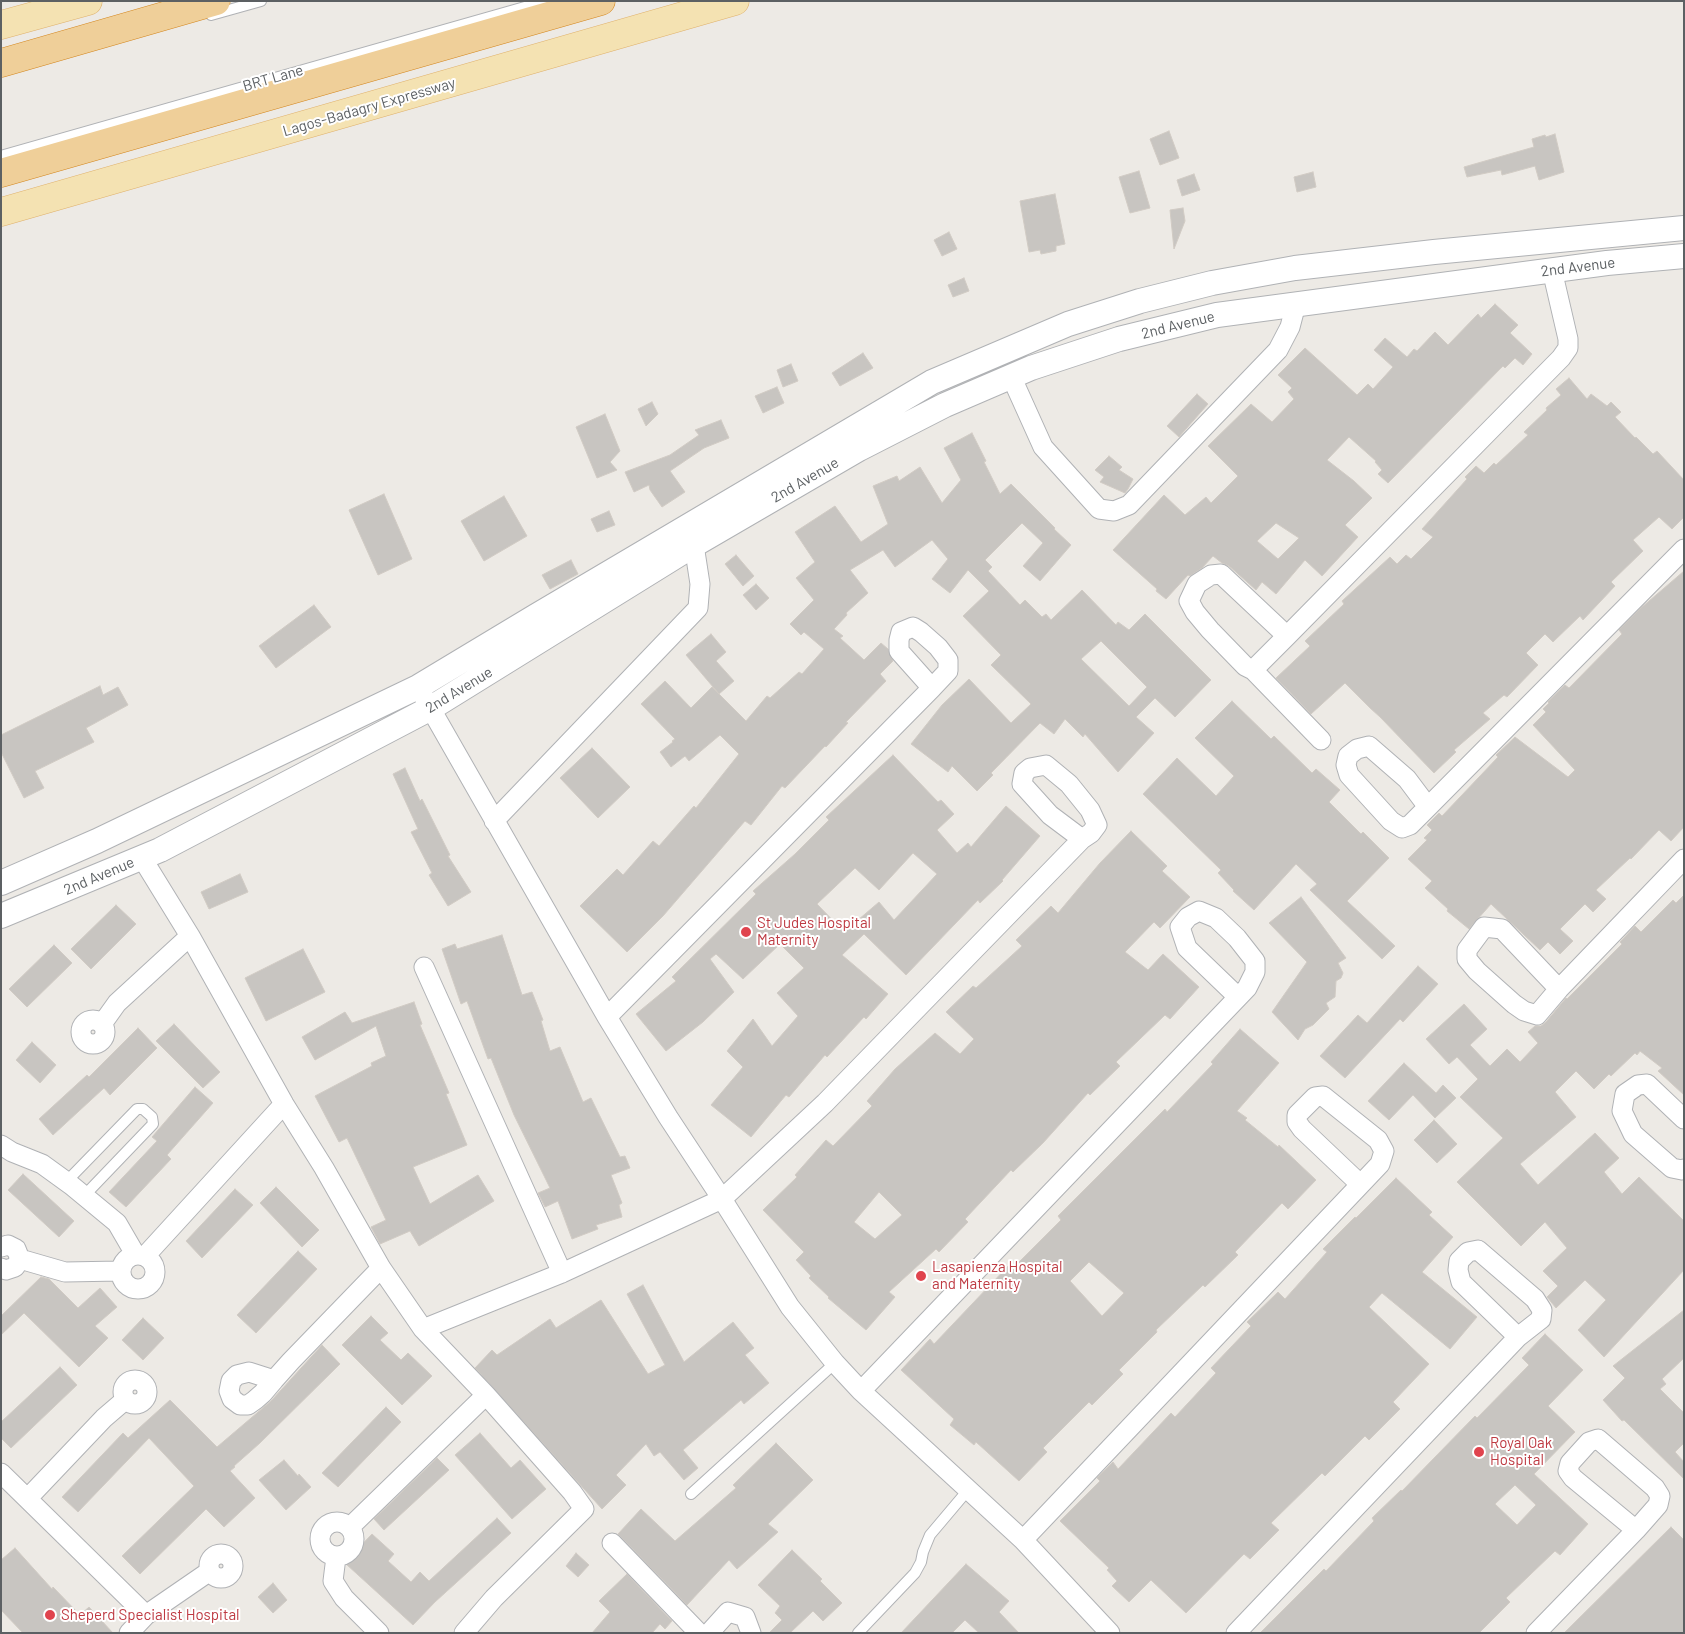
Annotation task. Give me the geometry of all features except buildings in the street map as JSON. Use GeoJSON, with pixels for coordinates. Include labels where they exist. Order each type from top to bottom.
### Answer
{"type":"FeatureCollection","features":[{"type":"Feature","properties":{"kind":"highway"},"geometry":{"type":"LineString","coordinates":[[1,173],[601,1]]}},
{"type":"Feature","properties":{"kind":"highway"},"geometry":{"type":"LineString","coordinates":[[1,63],[209,10]]}},
{"type":"Feature","properties":{"kind":"main road"},"geometry":{"type":"LineString","coordinates":[[1,25],[88,1]]}},
{"type":"Feature","properties":{"kind":"main road","name":"Lagos-Badagry Expressway"},"geometry":{"type":"LineString","coordinates":[[1,212],[736,1]]}},
{"type":"Feature","properties":{"kind":"street","name":"2nd Avenue"},"geometry":{"type":"LineString","coordinates":[[1,883],[98,841],[418,688],[536,616],[932,382],[1068,324],[1149,298],[1212,283],[1295,268],[1434,252],[1684,228]]}},
{"type":"Feature","properties":{"kind":"street","name":"2nd Avenue"},"geometry":{"type":"LineString","coordinates":[[1,916],[142,858],[269,794],[431,708],[694,545],[859,449],[945,405],[1031,368],[1120,339],[1208,317],[1552,270],[1684,256]]}},
{"type":"Feature","properties":{"kind":"street"},"geometry":{"type":"LineString","coordinates":[[1253,670],[1561,358],[1568,348],[1568,339],[1552,270]]}},
{"type":"Feature","properties":{"kind":"street"},"geometry":{"type":"LineString","coordinates":[[1012,376],[1043,447],[1099,509],[1114,511],[1129,505],[1278,350],[1290,327],[1296,304]]}},
{"type":"Feature","properties":{"kind":"street"},"geometry":{"type":"LineString","coordinates":[[494,821],[698,608],[700,584],[694,545]]}},
{"type":"Feature","properties":{"kind":"street"},"geometry":{"type":"LineString","coordinates":[[1428,807],[1407,779],[1369,746],[1357,748],[1348,756],[1346,765],[1350,775],[1391,821],[1402,828],[1410,825],[1428,807],[1684,548]]}},
{"type":"Feature","properties":{"kind":"street"},"geometry":{"type":"LineString","coordinates":[[1288,636],[1220,574],[1212,575],[1197,584],[1189,601],[1194,612],[1245,666],[1253,670],[1321,740]]}},
{"type":"Feature","properties":{"kind":"street"},"geometry":{"type":"LineString","coordinates":[[418,688],[607,1017],[668,1117],[790,1307],[861,1391],[1023,1540],[1110,1633]]}},
{"type":"Feature","properties":{"kind":"street"},"geometry":{"type":"LineString","coordinates":[[607,1017],[932,688]]}},
{"type":"Feature","properties":{"kind":"street"},"geometry":{"type":"LineString","coordinates":[[423,1329],[562,1273],[722,1199],[825,1103],[1082,839]]}},
{"type":"Feature","properties":{"kind":"street"},"geometry":{"type":"LineString","coordinates":[[142,858],[190,936],[284,1104],[324,1168],[381,1268],[423,1329],[486,1395],[572,1492],[584,1509],[494,1598],[464,1633]]}},
{"type":"Feature","properties":{"kind":"street"},"geometry":{"type":"LineString","coordinates":[[1559,989],[1502,930],[1484,927],[1467,950],[1467,959],[1477,971],[1514,1004],[1524,1011],[1537,1015],[1559,989],[1684,859]]}},
{"type":"Feature","properties":{"kind":"street"},"geometry":{"type":"LineString","coordinates":[[861,1391],[1247,988],[1256,972],[1255,961],[1216,918],[1199,911],[1188,916],[1180,927],[1187,948],[1238,997]]}},
{"type":"Feature","properties":{"kind":"street"},"geometry":{"type":"LineString","coordinates":[[102,1024],[117,1003],[190,936]]}},
{"type":"Feature","properties":{"kind":"street"},"geometry":{"type":"LineString","coordinates":[[424,967],[562,1273]]}},
{"type":"Feature","properties":{"kind":"street"},"geometry":{"type":"LineString","coordinates":[[1684,1119],[1647,1084],[1638,1085],[1625,1094],[1622,1112],[1633,1134],[1672,1168],[1684,1169]]}},
{"type":"Feature","properties":{"kind":"street"},"geometry":{"type":"LineString","coordinates":[[1023,1540],[1380,1164],[1384,1152],[1378,1140],[1323,1096],[1316,1097],[1297,1115],[1297,1122],[1360,1184]]}},
{"type":"Feature","properties":{"kind":"street"},"geometry":{"type":"LineString","coordinates":[[1,1145],[12,1152],[42,1164],[117,1223],[140,1255],[155,1265],[155,1277],[147,1287],[135,1290],[124,1283],[120,1271],[124,1260],[140,1255],[284,1104]]}},
{"type":"Feature","properties":{"kind":"street"},"geometry":{"type":"LineString","coordinates":[[1,1247],[8,1245],[16,1249],[20,1259]]}},
{"type":"Feature","properties":{"kind":"street"},"geometry":{"type":"LineString","coordinates":[[1236,1633],[1518,1337],[1541,1319],[1542,1310],[1535,1299],[1478,1250],[1468,1252],[1459,1261],[1458,1270],[1461,1282],[1518,1337]]}},
{"type":"Feature","properties":{"kind":"street"},"geometry":{"type":"LineString","coordinates":[[20,1259],[65,1272],[120,1271]]}},
{"type":"Feature","properties":{"kind":"street"},"geometry":{"type":"LineString","coordinates":[[1,1268],[6,1270],[15,1267],[20,1259]]}},
{"type":"Feature","properties":{"kind":"street"},"geometry":{"type":"LineString","coordinates":[[274,1380],[381,1268]]}},
{"type":"Feature","properties":{"kind":"street"},"geometry":{"type":"LineString","coordinates":[[350,1527],[486,1395]]}},
{"type":"Feature","properties":{"kind":"street"},"geometry":{"type":"LineString","coordinates":[[28,1498],[104,1418],[125,1400]]}},
{"type":"Feature","properties":{"kind":"street"},"geometry":{"type":"LineString","coordinates":[[1536,1633],[1636,1530],[1658,1505],[1660,1496],[1655,1488],[1598,1439],[1589,1442],[1570,1463],[1568,1471],[1573,1478],[1636,1530]]}},
{"type":"Feature","properties":{"kind":"street"},"geometry":{"type":"LineString","coordinates":[[1,1473],[146,1615]]}},
{"type":"Feature","properties":{"kind":"street"},"geometry":{"type":"LineString","coordinates":[[337,1521],[350,1527],[355,1540],[349,1552],[336,1557],[323,1552],[318,1539],[324,1526],[337,1521]]}},
{"type":"Feature","properties":{"kind":"street"},"geometry":{"type":"LineString","coordinates":[[612,1543],[699,1633]]}},
{"type":"Feature","properties":{"kind":"street"},"geometry":{"type":"LineString","coordinates":[[336,1557],[334,1581],[344,1598],[379,1633]]}},
{"type":"Feature","properties":{"kind":"street"},"geometry":{"type":"LineString","coordinates":[[129,1633],[146,1615],[210,1571]]}},
{"type":"Feature","properties":{"kind":"street"},"geometry":{"type":"LineString","coordinates":[[709,1633],[728,1612],[745,1617],[751,1633]]}},
{"type":"Feature","properties":{"kind":"lane"},"geometry":{"type":"LineString","coordinates":[[209,10],[261,1]]}},
{"type":"Feature","properties":{"kind":"lane","name":"BRT Lane"},"geometry":{"type":"LineString","coordinates":[[1,156],[546,1]]}},
{"type":"Feature","properties":{"kind":"lane"},"geometry":{"type":"LineString","coordinates":[[66,1182],[137,1109],[143,1109],[152,1117],[153,1124],[84,1196]]}},
{"type":"Feature","properties":{"kind":"lane"},"geometry":{"type":"LineString","coordinates":[[691,1494],[835,1362]]}},
{"type":"Feature","properties":{"kind":"lane"},"geometry":{"type":"LineString","coordinates":[[858,1633],[915,1573],[921,1562],[930,1535],[968,1490]]}},
{"type":"Feature","properties":{"kind":"place","name":"St Judes Hospital Maternity"},"geometry":{"type":"Point","coordinates":[746,932]}},
{"type":"Feature","properties":{"kind":"place","name":"Lasapienza Hospital and Maternity"},"geometry":{"type":"Point","coordinates":[921,1276]}},
{"type":"Feature","properties":{"kind":"place","name":"Royal Oak Hospital"},"geometry":{"type":"Point","coordinates":[1479,1452]}},
{"type":"Feature","properties":{"kind":"place","name":"Sheperd Specialist Hospital"},"geometry":{"type":"Point","coordinates":[50,1615]}}]}
